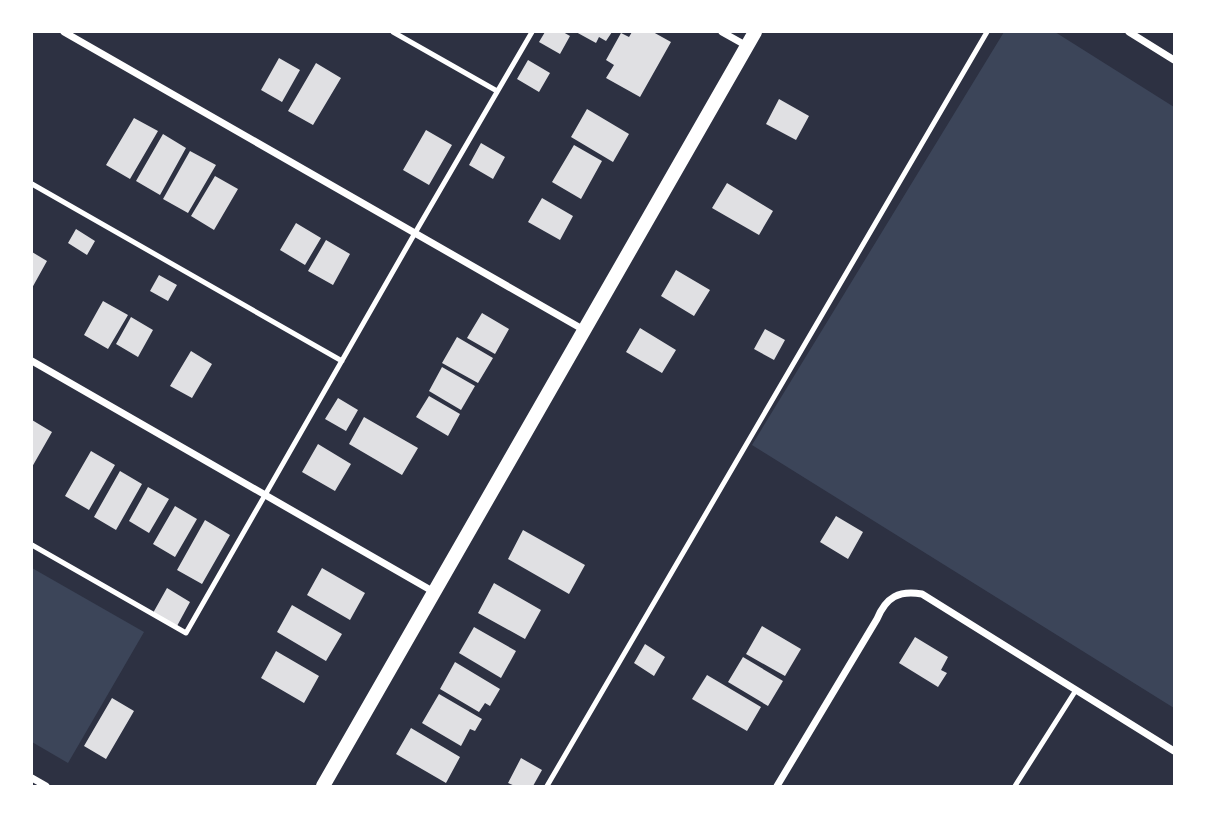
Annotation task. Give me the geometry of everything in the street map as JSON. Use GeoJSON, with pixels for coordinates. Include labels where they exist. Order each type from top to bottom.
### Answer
{"type":"FeatureCollection","features":[{"type":"Feature","properties":{"kind":"main road"},"geometry":{"type":"LineString","coordinates":[[323,786],[755,32]]}},
{"type":"Feature","properties":{"kind":"street"},"geometry":{"type":"LineString","coordinates":[[64,32],[585,330]]}},
{"type":"Feature","properties":{"kind":"street"},"geometry":{"type":"LineString","coordinates":[[722,32],[747,46]]}},
{"type":"Feature","properties":{"kind":"street"},"geometry":{"type":"LineString","coordinates":[[1129,32],[1174,60]]}},
{"type":"Feature","properties":{"kind":"street"},"geometry":{"type":"LineString","coordinates":[[32,361],[434,593]]}},
{"type":"Feature","properties":{"kind":"street"},"geometry":{"type":"LineString","coordinates":[[777,786],[882,607],[895,595],[909,592],[922,594],[1174,751]]}},
{"type":"Feature","properties":{"kind":"street"},"geometry":{"type":"LineString","coordinates":[[32,778],[46,786]]}},
{"type":"Feature","properties":{"kind":"lane"},"geometry":{"type":"LineString","coordinates":[[393,32],[497,91]]}},
{"type":"Feature","properties":{"kind":"lane"},"geometry":{"type":"LineString","coordinates":[[32,545],[186,633],[532,32]]}},
{"type":"Feature","properties":{"kind":"lane"},"geometry":{"type":"LineString","coordinates":[[547,786],[987,32]]}},
{"type":"Feature","properties":{"kind":"lane"},"geometry":{"type":"LineString","coordinates":[[32,184],[342,361]]}},
{"type":"Feature","properties":{"kind":"lane"},"geometry":{"type":"LineString","coordinates":[[1015,786],[1076,690]]}},
{"type":"Feature","properties":{"kind":"shaded area"},"geometry":{"type":"Polygon","coordinates":[[[1004,32],[1055,32],[1174,107],[1174,708],[752,445],[1004,32]]]}},
{"type":"Feature","properties":{"kind":"shaded area"},"geometry":{"type":"Polygon","coordinates":[[[32,568],[144,632],[68,763],[32,742],[32,568]]]}},
{"type":"Feature","properties":{"kind":"building"},"geometry":{"type":"Polygon","coordinates":[[[545,32],[563,32],[570,36],[560,54],[539,42],[545,32]]]}},
{"type":"Feature","properties":{"kind":"building"},"geometry":{"type":"Polygon","coordinates":[[[576,32],[612,32],[606,41],[599,37],[596,43],[576,32]]]}},
{"type":"Feature","properties":{"kind":"building"},"geometry":{"type":"Polygon","coordinates":[[[632,32],[653,32],[671,42],[640,97],[606,78],[614,65],[606,60],[621,33],[629,37],[632,32]]]}},
{"type":"Feature","properties":{"kind":"building"},"geometry":{"type":"Polygon","coordinates":[[[279,58],[300,70],[282,102],[261,90],[279,58]]]}},
{"type":"Feature","properties":{"kind":"building"},"geometry":{"type":"Polygon","coordinates":[[[528,60],[550,73],[539,92],[517,79],[528,60]]]}},
{"type":"Feature","properties":{"kind":"building"},"geometry":{"type":"Polygon","coordinates":[[[316,63],[341,78],[313,125],[288,111],[316,63]]]}},
{"type":"Feature","properties":{"kind":"building"},"geometry":{"type":"Polygon","coordinates":[[[779,99],[809,116],[796,140],[766,124],[779,99]]]}},
{"type":"Feature","properties":{"kind":"building"},"geometry":{"type":"Polygon","coordinates":[[[587,109],[629,134],[613,162],[571,137],[587,109]]]}},
{"type":"Feature","properties":{"kind":"building"},"geometry":{"type":"Polygon","coordinates":[[[134,118],[158,131],[130,179],[106,165],[134,118]]]}},
{"type":"Feature","properties":{"kind":"building"},"geometry":{"type":"Polygon","coordinates":[[[426,130],[452,145],[429,185],[403,170],[426,130]]]}},
{"type":"Feature","properties":{"kind":"building"},"geometry":{"type":"Polygon","coordinates":[[[163,134],[186,148],[160,195],[136,181],[163,134]]]}},
{"type":"Feature","properties":{"kind":"building"},"geometry":{"type":"Polygon","coordinates":[[[481,143],[505,157],[493,179],[469,165],[481,143]]]}},
{"type":"Feature","properties":{"kind":"building"},"geometry":{"type":"Polygon","coordinates":[[[574,145],[602,161],[581,199],[552,182],[574,145]]]}},
{"type":"Feature","properties":{"kind":"building"},"geometry":{"type":"Polygon","coordinates":[[[190,151],[216,165],[188,213],[163,199],[190,151]]]}},
{"type":"Feature","properties":{"kind":"building"},"geometry":{"type":"Polygon","coordinates":[[[215,176],[238,189],[214,230],[191,216],[215,176]]]}},
{"type":"Feature","properties":{"kind":"building"},"geometry":{"type":"Polygon","coordinates":[[[727,183],[773,211],[759,235],[712,208],[727,183]]]}},
{"type":"Feature","properties":{"kind":"building"},"geometry":{"type":"Polygon","coordinates":[[[542,198],[573,216],[560,240],[528,222],[542,198]]]}},
{"type":"Feature","properties":{"kind":"building"},"geometry":{"type":"Polygon","coordinates":[[[296,223],[321,238],[305,265],[280,250],[296,223]]]}},
{"type":"Feature","properties":{"kind":"building"},"geometry":{"type":"Polygon","coordinates":[[[76,229],[95,241],[87,255],[68,243],[76,229]]]}},
{"type":"Feature","properties":{"kind":"building"},"geometry":{"type":"Polygon","coordinates":[[[326,240],[350,254],[333,285],[308,271],[326,240]]]}},
{"type":"Feature","properties":{"kind":"building"},"geometry":{"type":"Polygon","coordinates":[[[32,252],[47,261],[32,288],[32,252]]]}},
{"type":"Feature","properties":{"kind":"building"},"geometry":{"type":"Polygon","coordinates":[[[676,270],[710,290],[694,316],[661,296],[676,270]]]}},
{"type":"Feature","properties":{"kind":"building"},"geometry":{"type":"Polygon","coordinates":[[[159,275],[177,285],[168,301],[150,291],[159,275]]]}},
{"type":"Feature","properties":{"kind":"building"},"geometry":{"type":"Polygon","coordinates":[[[103,301],[128,315],[108,349],[84,335],[103,301]]]}},
{"type":"Feature","properties":{"kind":"building"},"geometry":{"type":"Polygon","coordinates":[[[482,313],[509,329],[495,354],[467,338],[482,313]]]}},
{"type":"Feature","properties":{"kind":"building"},"geometry":{"type":"Polygon","coordinates":[[[131,317],[153,330],[138,357],[116,344],[131,317]]]}},
{"type":"Feature","properties":{"kind":"building"},"geometry":{"type":"Polygon","coordinates":[[[640,328],[676,350],[662,373],[626,352],[640,328]]]}},
{"type":"Feature","properties":{"kind":"building"},"geometry":{"type":"Polygon","coordinates":[[[765,329],[785,340],[774,360],[754,349],[765,329]]]}},
{"type":"Feature","properties":{"kind":"building"},"geometry":{"type":"Polygon","coordinates":[[[457,337],[493,358],[478,383],[442,363],[457,337]]]}},
{"type":"Feature","properties":{"kind":"building"},"geometry":{"type":"Polygon","coordinates":[[[191,351],[212,364],[192,398],[170,386],[191,351]]]}},
{"type":"Feature","properties":{"kind":"building"},"geometry":{"type":"Polygon","coordinates":[[[442,367],[475,386],[461,410],[429,391],[442,367]]]}},
{"type":"Feature","properties":{"kind":"building"},"geometry":{"type":"Polygon","coordinates":[[[429,396],[460,414],[448,436],[416,417],[429,396]]]}},
{"type":"Feature","properties":{"kind":"building"},"geometry":{"type":"Polygon","coordinates":[[[338,398],[358,410],[346,431],[325,419],[338,398]]]}},
{"type":"Feature","properties":{"kind":"building"},"geometry":{"type":"Polygon","coordinates":[[[364,417],[418,448],[402,475],[349,444],[364,417]]]}},
{"type":"Feature","properties":{"kind":"building"},"geometry":{"type":"Polygon","coordinates":[[[32,420],[52,432],[32,467],[32,420]]]}},
{"type":"Feature","properties":{"kind":"building"},"geometry":{"type":"Polygon","coordinates":[[[318,444],[351,464],[335,491],[302,472],[318,444]]]}},
{"type":"Feature","properties":{"kind":"building"},"geometry":{"type":"Polygon","coordinates":[[[91,451],[115,465],[89,510],[65,496],[91,451]]]}},
{"type":"Feature","properties":{"kind":"building"},"geometry":{"type":"Polygon","coordinates":[[[120,471],[142,484],[116,530],[94,517],[120,471]]]}},
{"type":"Feature","properties":{"kind":"building"},"geometry":{"type":"Polygon","coordinates":[[[148,487],[169,499],[149,533],[129,521],[148,487]]]}},
{"type":"Feature","properties":{"kind":"building"},"geometry":{"type":"Polygon","coordinates":[[[175,506],[197,519],[175,557],[153,544],[175,506]]]}},
{"type":"Feature","properties":{"kind":"building"},"geometry":{"type":"Polygon","coordinates":[[[836,516],[863,532],[848,559],[820,542],[836,516]]]}},
{"type":"Feature","properties":{"kind":"building"},"geometry":{"type":"Polygon","coordinates":[[[205,520],[230,535],[202,584],[177,570],[205,520]]]}},
{"type":"Feature","properties":{"kind":"building"},"geometry":{"type":"Polygon","coordinates":[[[523,530],[585,565],[569,594],[508,559],[523,530]]]}},
{"type":"Feature","properties":{"kind":"building"},"geometry":{"type":"Polygon","coordinates":[[[322,568],[365,593],[350,620],[307,595],[322,568]]]}},
{"type":"Feature","properties":{"kind":"building"},"geometry":{"type":"Polygon","coordinates":[[[494,583],[541,610],[525,639],[478,613],[494,583]]]}},
{"type":"Feature","properties":{"kind":"building"},"geometry":{"type":"Polygon","coordinates":[[[167,588],[190,602],[177,626],[153,613],[167,588]]]}},
{"type":"Feature","properties":{"kind":"building"},"geometry":{"type":"Polygon","coordinates":[[[292,605],[342,634],[326,661],[277,632],[292,605]]]}},
{"type":"Feature","properties":{"kind":"building"},"geometry":{"type":"Polygon","coordinates":[[[762,626],[801,649],[785,676],[746,654],[762,626]]]}},
{"type":"Feature","properties":{"kind":"building"},"geometry":{"type":"Polygon","coordinates":[[[474,627],[516,651],[501,678],[459,653],[474,627]]]}},
{"type":"Feature","properties":{"kind":"building"},"geometry":{"type":"Polygon","coordinates":[[[915,637],[948,657],[941,670],[947,673],[938,687],[899,663],[915,637]]]}},
{"type":"Feature","properties":{"kind":"building"},"geometry":{"type":"Polygon","coordinates":[[[645,644],[665,657],[654,676],[634,663],[645,644]]]}},
{"type":"Feature","properties":{"kind":"building"},"geometry":{"type":"Polygon","coordinates":[[[276,651],[319,676],[304,703],[261,678],[276,651]]]}},
{"type":"Feature","properties":{"kind":"building"},"geometry":{"type":"Polygon","coordinates":[[[743,657],[783,681],[768,706],[728,682],[743,657]]]}},
{"type":"Feature","properties":{"kind":"building"},"geometry":{"type":"Polygon","coordinates":[[[455,662],[500,689],[490,706],[485,703],[479,712],[440,689],[455,662]]]}},
{"type":"Feature","properties":{"kind":"building"},"geometry":{"type":"Polygon","coordinates":[[[707,675],[761,707],[747,731],[692,699],[707,675]]]}},
{"type":"Feature","properties":{"kind":"building"},"geometry":{"type":"Polygon","coordinates":[[[439,694],[482,719],[475,731],[470,729],[461,746],[422,723],[439,694]]]}},
{"type":"Feature","properties":{"kind":"building"},"geometry":{"type":"Polygon","coordinates":[[[112,698],[134,711],[106,759],[84,746],[112,698]]]}},
{"type":"Feature","properties":{"kind":"building"},"geometry":{"type":"Polygon","coordinates":[[[411,728],[460,757],[446,783],[396,754],[411,728]]]}},
{"type":"Feature","properties":{"kind":"building"},"geometry":{"type":"Polygon","coordinates":[[[521,758],[542,770],[533,786],[515,786],[508,783],[521,758]]]}}]}
